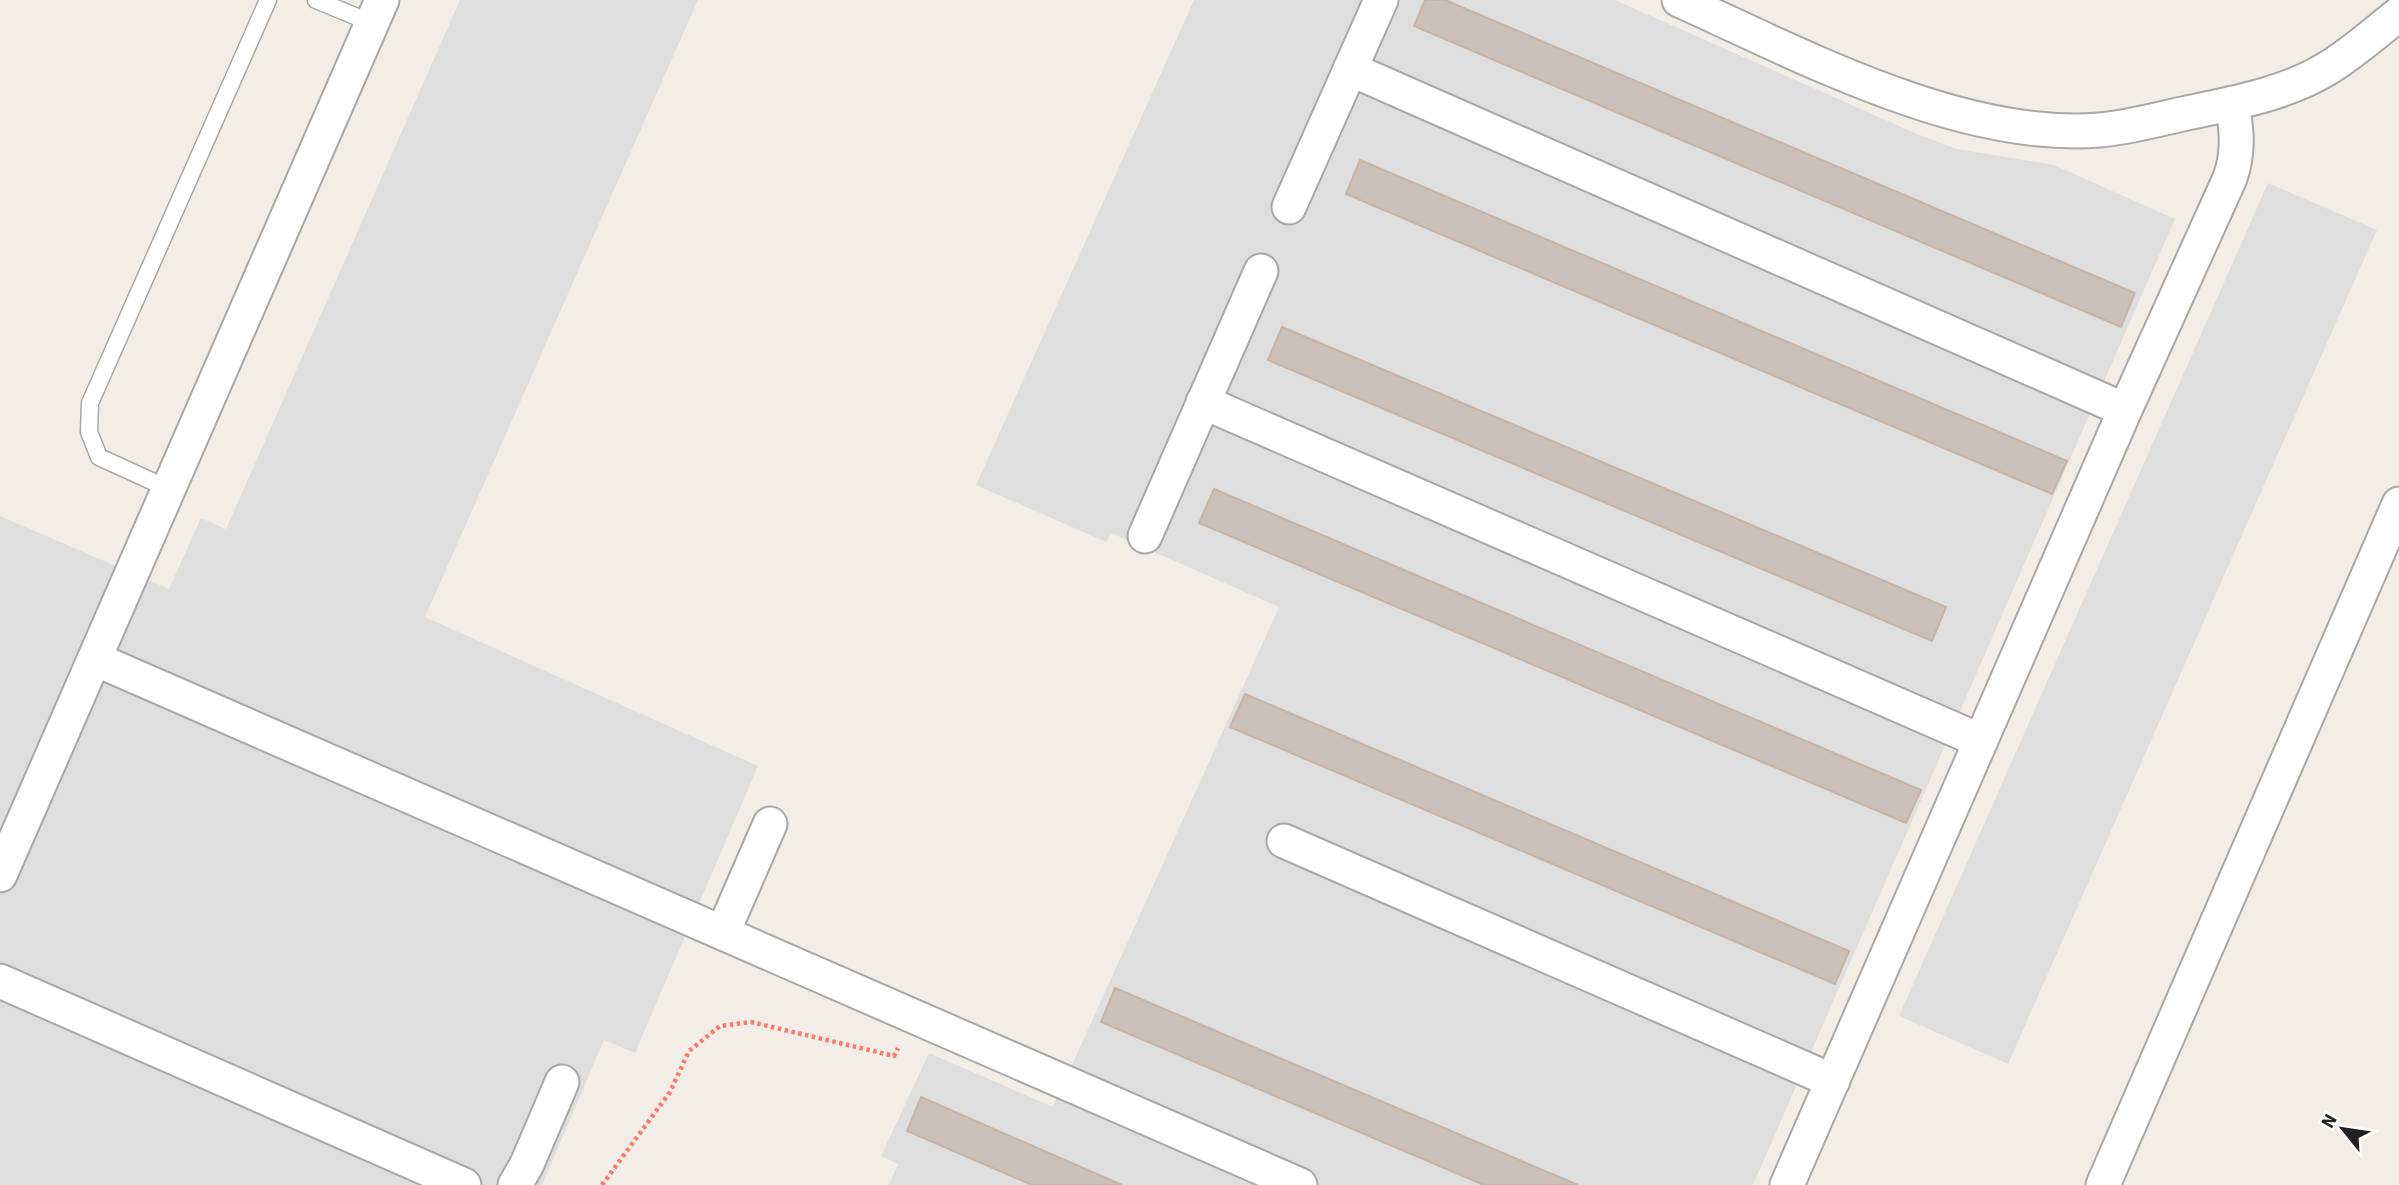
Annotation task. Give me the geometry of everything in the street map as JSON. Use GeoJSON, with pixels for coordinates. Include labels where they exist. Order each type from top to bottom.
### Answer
{"type":"FeatureCollection","features":[{"type":"Feature","properties":{"kind":"street"},"geometry":{"type":"LineString","coordinates":[[1289,207],[1381,0]]}},
{"type":"Feature","properties":{"kind":"street"},"geometry":{"type":"LineString","coordinates":[[1679,0],[1835,70],[1912,100],[2032,128],[2099,131],[2266,94],[2327,69],[2399,14]]}},
{"type":"Feature","properties":{"kind":"street"},"geometry":{"type":"LineString","coordinates":[[0,875],[377,11]]}},
{"type":"Feature","properties":{"kind":"street"},"geometry":{"type":"LineString","coordinates":[[1350,69],[2124,410]]}},
{"type":"Feature","properties":{"kind":"street"},"geometry":{"type":"LineString","coordinates":[[1787,1185],[2124,410],[2230,178],[2237,148],[2232,103]]}},
{"type":"Feature","properties":{"kind":"street"},"geometry":{"type":"LineString","coordinates":[[1144,536],[1261,271]]}},
{"type":"Feature","properties":{"kind":"street"},"geometry":{"type":"LineString","coordinates":[[1203,402],[1982,741]]}},
{"type":"Feature","properties":{"kind":"street"},"geometry":{"type":"LineString","coordinates":[[2103,1185],[2399,504]]}},
{"type":"Feature","properties":{"kind":"street"},"geometry":{"type":"LineString","coordinates":[[96,659],[1300,1185]]}},
{"type":"Feature","properties":{"kind":"street"},"geometry":{"type":"LineString","coordinates":[[723,932],[770,824]]}},
{"type":"Feature","properties":{"kind":"street"},"geometry":{"type":"LineString","coordinates":[[1284,841],[1833,1081]]}},
{"type":"Feature","properties":{"kind":"street"},"geometry":{"type":"LineString","coordinates":[[0,981],[464,1185]]}},
{"type":"Feature","properties":{"kind":"street"},"geometry":{"type":"LineString","coordinates":[[515,1185],[527,1164],[562,1082]]}},
{"type":"Feature","properties":{"kind":"lane"},"geometry":{"type":"LineString","coordinates":[[169,489],[99,457],[89,432],[90,403],[268,0]]}},
{"type":"Feature","properties":{"kind":"lane"},"geometry":{"type":"LineString","coordinates":[[316,0],[377,11]]}},
{"type":"Feature","properties":{"kind":"path"},"geometry":{"type":"LineString","coordinates":[[602,1185],[670,1092],[689,1051],[720,1026],[751,1022],[894,1056],[913,1016]]}},
{"type":"Feature","properties":{"kind":"shaded area"},"geometry":{"type":"Polygon","coordinates":[[[460,0],[698,0],[425,617],[758,766],[635,1053],[604,1040],[542,1185],[0,1185],[0,516],[169,589],[201,518],[226,529],[460,0]]]}},
{"type":"Feature","properties":{"kind":"shaded area"},"geometry":{"type":"Polygon","coordinates":[[[1194,0],[1615,0],[1917,134],[1957,149],[2054,165],[2175,219],[1753,1185],[889,1185],[898,1164],[881,1156],[929,1053],[1053,1107],[1279,607],[1111,533],[1106,542],[976,485],[1194,0]]]}},
{"type":"Feature","properties":{"kind":"shaded area"},"geometry":{"type":"Polygon","coordinates":[[[2268,183],[2377,230],[2008,1064],[1899,1016],[2268,183]]]}},
{"type":"Feature","properties":{"kind":"building"},"geometry":{"type":"Polygon","coordinates":[[[1425,0],[1445,0],[2135,293],[2121,327],[1414,26],[1425,0]]]}},
{"type":"Feature","properties":{"kind":"building"},"geometry":{"type":"Polygon","coordinates":[[[1360,160],[2067,461],[2052,494],[1346,194],[1360,160]]]}},
{"type":"Feature","properties":{"kind":"building"},"geometry":{"type":"Polygon","coordinates":[[[1282,327],[1946,607],[1932,641],[1268,360],[1282,327]]]}},
{"type":"Feature","properties":{"kind":"building"},"geometry":{"type":"Polygon","coordinates":[[[1214,489],[1921,790],[1906,823],[1199,523],[1214,489]]]}},
{"type":"Feature","properties":{"kind":"building"},"geometry":{"type":"Polygon","coordinates":[[[1245,694],[1849,951],[1835,984],[1230,727],[1245,694]]]}},
{"type":"Feature","properties":{"kind":"building"},"geometry":{"type":"Polygon","coordinates":[[[1115,988],[1578,1185],[1484,1185],[1101,1022],[1115,988]]]}},
{"type":"Feature","properties":{"kind":"building"},"geometry":{"type":"Polygon","coordinates":[[[921,1097],[1122,1185],[1032,1185],[907,1131],[921,1097]]]}}]}
